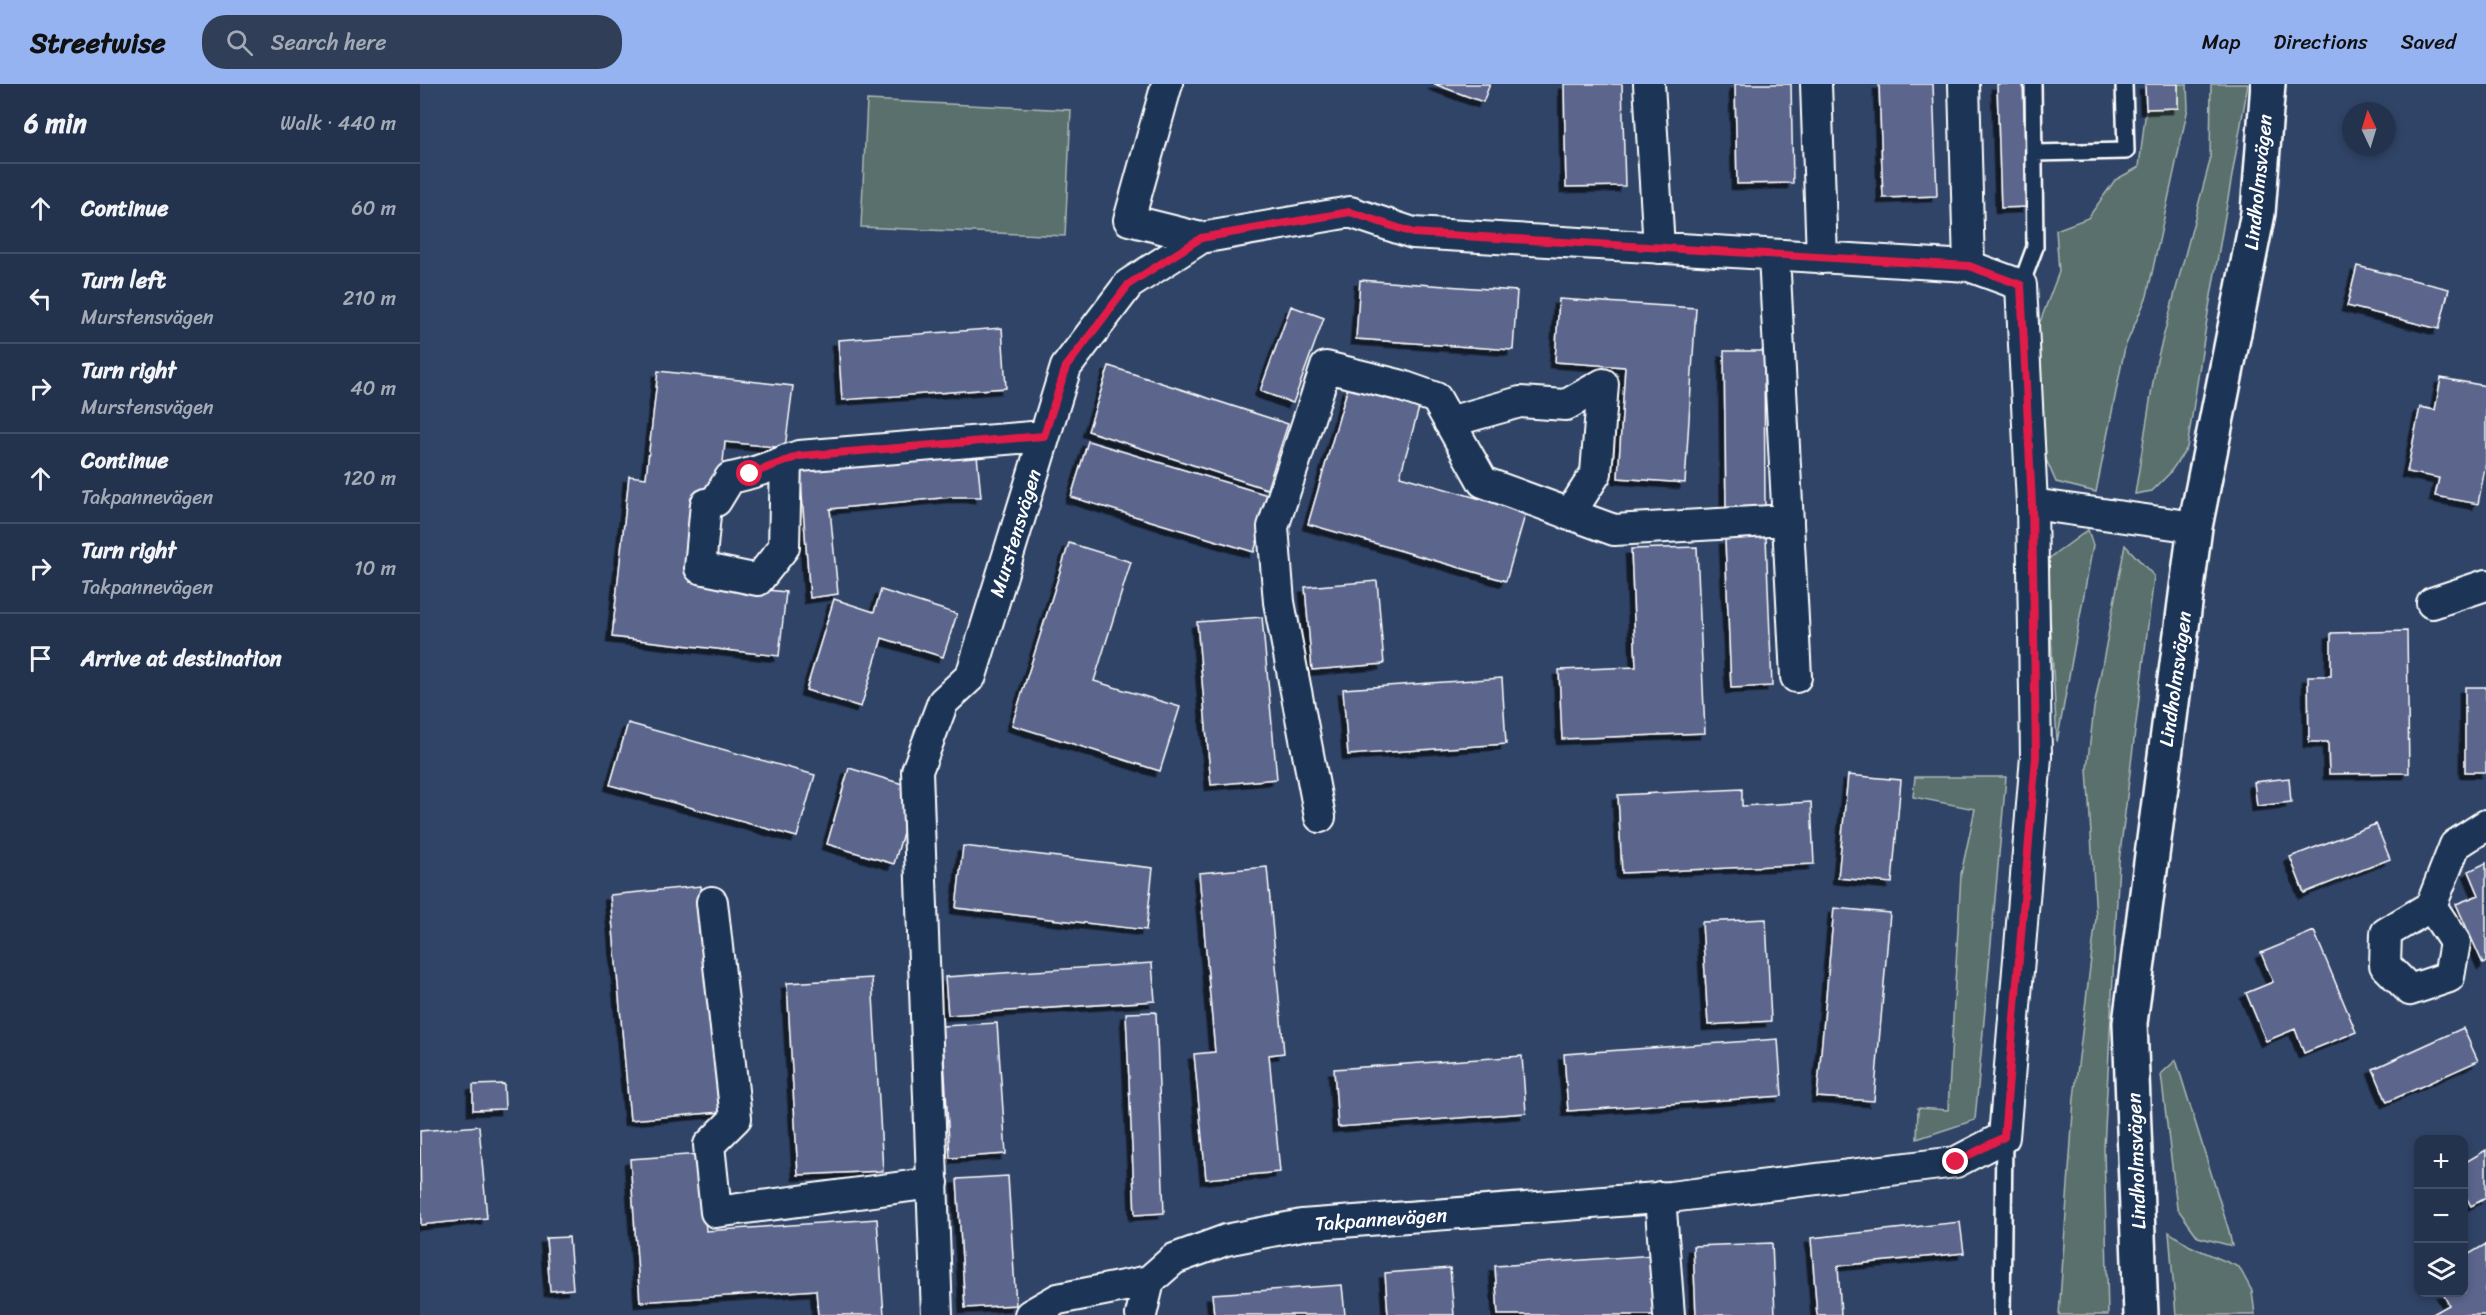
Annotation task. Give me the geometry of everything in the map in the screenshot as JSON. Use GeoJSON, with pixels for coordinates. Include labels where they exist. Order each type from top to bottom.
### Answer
{"type":"FeatureCollection","features":[{"type":"Feature","properties":{"kind":"main road","name":"Lindholmsvägen"},"geometry":{"type":"LineString","coordinates":[[2141,1315],[2130,1023],[2195,527],[2258,213],[2268,84]]}},
{"type":"Feature","properties":{"kind":"main road","name":"Lindholmsvägen"},"geometry":{"type":"LineString","coordinates":[[2141,1278],[2150,1315]]}},
{"type":"Feature","properties":{"kind":"street"},"geometry":{"type":"LineString","coordinates":[[1167,84],[1129,220],[1201,238]]}},
{"type":"Feature","properties":{"kind":"street"},"geometry":{"type":"LineString","coordinates":[[1649,84],[1659,249]]}},
{"type":"Feature","properties":{"kind":"street"},"geometry":{"type":"LineString","coordinates":[[1816,84],[1822,258]]}},
{"type":"Feature","properties":{"kind":"street"},"geometry":{"type":"LineString","coordinates":[[1964,84],[1969,266]]}},
{"type":"Feature","properties":{"kind":"street","name":"Murstensvägen"},"geometry":{"type":"LineString","coordinates":[[933,1183],[917,771],[943,702],[971,676],[1066,367],[1129,284],[1201,238],[1350,212],[1413,233],[1969,266],[2021,285]]}},
{"type":"Feature","properties":{"kind":"street"},"geometry":{"type":"LineString","coordinates":[[1774,255],[1796,677]]}},
{"type":"Feature","properties":{"kind":"street"},"geometry":{"type":"LineString","coordinates":[[2004,1137],[2036,757],[2032,504],[2021,285]]}},
{"type":"Feature","properties":{"kind":"street"},"geometry":{"type":"LineString","coordinates":[[1320,817],[1279,602],[1273,527],[1326,367],[1399,385],[1436,398],[1483,482],[1614,530],[1788,520]]}},
{"type":"Feature","properties":{"kind":"street"},"geometry":{"type":"LineString","coordinates":[[1449,422],[1520,402],[1566,405],[1603,384],[1596,473],[1569,515]]}},
{"type":"Feature","properties":{"kind":"street"},"geometry":{"type":"LineString","coordinates":[[786,460],[799,456],[1044,436]]}},
{"type":"Feature","properties":{"kind":"street"},"geometry":{"type":"LineString","coordinates":[[2032,504],[2195,527]]}},
{"type":"Feature","properties":{"kind":"street"},"geometry":{"type":"LineString","coordinates":[[2432,603],[2486,585]]}},
{"type":"Feature","properties":{"kind":"street"},"geometry":{"type":"LineString","coordinates":[[2431,906],[2455,845],[2486,825]]}},
{"type":"Feature","properties":{"kind":"street"},"geometry":{"type":"LineString","coordinates":[[712,902],[736,1118],[709,1145],[716,1212],[933,1183],[938,1315]]}},
{"type":"Feature","properties":{"kind":"street","name":"Takpannevägen"},"geometry":{"type":"LineString","coordinates":[[1149,1281],[1174,1259],[1226,1240],[1302,1225],[1660,1197],[1956,1162],[2004,1137]]}},
{"type":"Feature","properties":{"kind":"street"},"geometry":{"type":"LineString","coordinates":[[1660,1197],[1669,1315]]}},
{"type":"Feature","properties":{"kind":"street"},"geometry":{"type":"LineString","coordinates":[[1030,1315],[1058,1299],[1149,1281],[1141,1315]]}},
{"type":"Feature","properties":{"kind":"lane"},"geometry":{"type":"LineString","coordinates":[[2021,285],[2035,247],[2033,84]]}},
{"type":"Feature","properties":{"kind":"lane"},"geometry":{"type":"LineString","coordinates":[[2034,153],[2126,151],[2124,84]]}},
{"type":"Feature","properties":{"kind":"lane"},"geometry":{"type":"LineString","coordinates":[[2002,1315],[2004,1137]]}},
{"type":"Feature","properties":{"kind":"green space"},"geometry":{"type":"Polygon","coordinates":[[[2178,84],[2187,84],[2188,108],[2147,296],[2125,347],[2096,492],[2056,482],[2045,457],[2035,335],[2059,272],[2056,230],[2088,218],[2115,180],[2139,167],[2146,109],[2178,108],[2178,84]]]}},
{"type":"Feature","properties":{"kind":"green space"},"geometry":{"type":"Polygon","coordinates":[[[2211,84],[2248,84],[2187,448],[2169,474],[2152,491],[2135,494],[2156,364],[2210,161],[2211,84]]]}},
{"type":"Feature","properties":{"kind":"green space"},"geometry":{"type":"Polygon","coordinates":[[[867,100],[1071,110],[1065,236],[861,227],[867,100]]]}},
{"type":"Feature","properties":{"kind":"green space"},"geometry":{"type":"Polygon","coordinates":[[[2088,530],[2093,545],[2057,742],[2047,560],[2088,530]]]}},
{"type":"Feature","properties":{"kind":"green space"},"geometry":{"type":"Polygon","coordinates":[[[2125,545],[2154,576],[2119,862],[2104,1148],[2108,1315],[2059,1315],[2074,1098],[2096,918],[2087,768],[2094,708],[2125,545]]]}},
{"type":"Feature","properties":{"kind":"green space"},"geometry":{"type":"Polygon","coordinates":[[[1915,777],[2006,777],[1975,1120],[1917,1139],[1918,1108],[1948,1110],[1961,874],[1975,809],[1913,797],[1915,777]]]}},
{"type":"Feature","properties":{"kind":"green space"},"geometry":{"type":"Polygon","coordinates":[[[2176,1060],[2232,1246],[2198,1237],[2177,1208],[2161,1074],[2176,1060]]]}},
{"type":"Feature","properties":{"kind":"green space"},"geometry":{"type":"Polygon","coordinates":[[[2169,1232],[2190,1246],[2239,1267],[2252,1291],[2255,1315],[2176,1315],[2169,1232]]]}},
{"type":"Feature","properties":{"kind":"building"},"geometry":{"type":"Polygon","coordinates":[[[1434,84],[1490,84],[1483,102],[1434,84]]]}},
{"type":"Feature","properties":{"kind":"building"},"geometry":{"type":"Polygon","coordinates":[[[1564,84],[1622,84],[1625,186],[1566,187],[1564,84]]]}},
{"type":"Feature","properties":{"kind":"building"},"geometry":{"type":"Polygon","coordinates":[[[1735,84],[1791,84],[1793,183],[1737,184],[1735,84]]]}},
{"type":"Feature","properties":{"kind":"building"},"geometry":{"type":"Polygon","coordinates":[[[1879,84],[1933,84],[1937,196],[1883,198],[1879,84]]]}},
{"type":"Feature","properties":{"kind":"building"},"geometry":{"type":"Polygon","coordinates":[[[1997,84],[2023,84],[2027,207],[2001,208],[1997,84]]]}},
{"type":"Feature","properties":{"kind":"building"},"geometry":{"type":"Polygon","coordinates":[[[2145,84],[2178,84],[2178,108],[2146,109],[2145,84]]]}},
{"type":"Feature","properties":{"kind":"building"},"geometry":{"type":"Polygon","coordinates":[[[2357,266],[2449,289],[2439,329],[2347,306],[2357,266]]]}},
{"type":"Feature","properties":{"kind":"building"},"geometry":{"type":"Polygon","coordinates":[[[1360,280],[1517,291],[1513,350],[1356,339],[1360,280]]]}},
{"type":"Feature","properties":{"kind":"building"},"geometry":{"type":"Polygon","coordinates":[[[1559,299],[1696,308],[1685,483],[1618,478],[1625,367],[1555,362],[1559,299]]]}},
{"type":"Feature","properties":{"kind":"building"},"geometry":{"type":"Polygon","coordinates":[[[1291,306],[1324,318],[1293,403],[1260,391],[1291,306]]]}},
{"type":"Feature","properties":{"kind":"building"},"geometry":{"type":"Polygon","coordinates":[[[1002,328],[1006,388],[842,400],[838,340],[1002,328]]]}},
{"type":"Feature","properties":{"kind":"building"},"geometry":{"type":"Polygon","coordinates":[[[1724,351],[1764,351],[1765,508],[1726,509],[1724,351]]]}},
{"type":"Feature","properties":{"kind":"building"},"geometry":{"type":"Polygon","coordinates":[[[1109,366],[1288,424],[1267,489],[1088,431],[1109,366]]]}},
{"type":"Feature","properties":{"kind":"building"},"geometry":{"type":"Polygon","coordinates":[[[658,371],[793,386],[785,448],[725,442],[720,493],[700,490],[690,582],[786,592],[779,656],[612,637],[629,476],[646,478],[658,371]]]}},
{"type":"Feature","properties":{"kind":"building"},"geometry":{"type":"Polygon","coordinates":[[[2441,378],[2486,386],[2486,463],[2478,504],[2435,496],[2439,478],[2407,472],[2420,407],[2435,410],[2441,378]]]}},
{"type":"Feature","properties":{"kind":"building"},"geometry":{"type":"Polygon","coordinates":[[[1348,387],[1419,408],[1400,476],[1526,512],[1506,581],[1308,524],[1348,387]]]}},
{"type":"Feature","properties":{"kind":"building"},"geometry":{"type":"Polygon","coordinates":[[[1088,441],[1271,496],[1254,552],[1071,497],[1088,441]]]}},
{"type":"Feature","properties":{"kind":"building"},"geometry":{"type":"Polygon","coordinates":[[[977,455],[981,497],[952,497],[830,509],[838,594],[810,598],[800,469],[977,455]]]}},
{"type":"Feature","properties":{"kind":"building"},"geometry":{"type":"Polygon","coordinates":[[[1766,537],[1772,686],[1731,688],[1725,539],[1766,537]]]}},
{"type":"Feature","properties":{"kind":"building"},"geometry":{"type":"Polygon","coordinates":[[[1069,543],[1131,562],[1094,681],[1180,707],[1160,771],[1012,725],[1069,543]]]}},
{"type":"Feature","properties":{"kind":"building"},"geometry":{"type":"Polygon","coordinates":[[[1697,547],[1705,733],[1562,739],[1559,670],[1636,667],[1631,549],[1697,547]]]}},
{"type":"Feature","properties":{"kind":"building"},"geometry":{"type":"Polygon","coordinates":[[[1377,581],[1384,664],[1312,670],[1305,587],[1377,581]]]}},
{"type":"Feature","properties":{"kind":"building"},"geometry":{"type":"Polygon","coordinates":[[[881,590],[957,614],[943,657],[882,638],[861,707],[806,690],[834,599],[874,612],[881,590]]]}},
{"type":"Feature","properties":{"kind":"building"},"geometry":{"type":"Polygon","coordinates":[[[1262,617],[1277,779],[1211,785],[1197,622],[1262,617]]]}},
{"type":"Feature","properties":{"kind":"building"},"geometry":{"type":"Polygon","coordinates":[[[2407,631],[2409,773],[2329,774],[2328,742],[2309,742],[2308,676],[2331,676],[2331,633],[2407,631]]]}},
{"type":"Feature","properties":{"kind":"building"},"geometry":{"type":"Polygon","coordinates":[[[1502,678],[1506,744],[1348,755],[1343,689],[1502,678]]]}},
{"type":"Feature","properties":{"kind":"building"},"geometry":{"type":"Polygon","coordinates":[[[2465,687],[2486,687],[2486,772],[2465,772],[2465,687]]]}},
{"type":"Feature","properties":{"kind":"building"},"geometry":{"type":"Polygon","coordinates":[[[628,723],[815,775],[797,837],[610,785],[628,723]]]}},
{"type":"Feature","properties":{"kind":"building"},"geometry":{"type":"Polygon","coordinates":[[[849,768],[916,788],[894,864],[827,844],[849,768]]]}},
{"type":"Feature","properties":{"kind":"building"},"geometry":{"type":"Polygon","coordinates":[[[1848,775],[1901,780],[1892,883],[1838,878],[1848,775]]]}},
{"type":"Feature","properties":{"kind":"building"},"geometry":{"type":"Polygon","coordinates":[[[2289,778],[2291,802],[2257,806],[2254,782],[2289,778]]]}},
{"type":"Feature","properties":{"kind":"building"},"geometry":{"type":"Polygon","coordinates":[[[1742,789],[1742,806],[1811,802],[1814,864],[1622,873],[1618,795],[1742,789]]]}},
{"type":"Feature","properties":{"kind":"building"},"geometry":{"type":"Polygon","coordinates":[[[2376,824],[2390,859],[2304,893],[2290,857],[2376,824]]]}},
{"type":"Feature","properties":{"kind":"building"},"geometry":{"type":"Polygon","coordinates":[[[963,846],[1153,868],[1146,930],[956,908],[963,846]]]}},
{"type":"Feature","properties":{"kind":"building"},"geometry":{"type":"Polygon","coordinates":[[[2486,863],[2486,962],[2483,964],[2456,904],[2479,895],[2469,871],[2486,863]]]}},
{"type":"Feature","properties":{"kind":"building"},"geometry":{"type":"Polygon","coordinates":[[[1267,867],[1284,1053],[1269,1055],[1280,1172],[1206,1179],[1194,1054],[1215,1052],[1199,873],[1267,867]]]}},
{"type":"Feature","properties":{"kind":"building"},"geometry":{"type":"Polygon","coordinates":[[[701,886],[721,1112],[630,1120],[610,895],[701,886]]]}},
{"type":"Feature","properties":{"kind":"building"},"geometry":{"type":"Polygon","coordinates":[[[1834,908],[1890,913],[1874,1101],[1817,1097],[1834,908]]]}},
{"type":"Feature","properties":{"kind":"building"},"geometry":{"type":"Polygon","coordinates":[[[1766,919],[1771,1021],[1708,1025],[1702,922],[1766,919]]]}},
{"type":"Feature","properties":{"kind":"building"},"geometry":{"type":"Polygon","coordinates":[[[2314,931],[2356,1032],[2304,1053],[2295,1029],[2266,1041],[2246,993],[2273,982],[2261,953],[2314,931]]]}},
{"type":"Feature","properties":{"kind":"building"},"geometry":{"type":"Polygon","coordinates":[[[1152,963],[1155,1001],[948,1015],[945,977],[1152,963]]]}},
{"type":"Feature","properties":{"kind":"building"},"geometry":{"type":"Polygon","coordinates":[[[872,978],[883,1171],[798,1175],[787,983],[872,978]]]}},
{"type":"Feature","properties":{"kind":"building"},"geometry":{"type":"Polygon","coordinates":[[[1156,1012],[1164,1213],[1135,1215],[1126,1013],[1156,1012]]]}},
{"type":"Feature","properties":{"kind":"building"},"geometry":{"type":"Polygon","coordinates":[[[997,1023],[1006,1154],[950,1158],[942,1026],[997,1023]]]}},
{"type":"Feature","properties":{"kind":"building"},"geometry":{"type":"Polygon","coordinates":[[[2463,1028],[2478,1061],[2387,1102],[2373,1069],[2463,1028]]]}},
{"type":"Feature","properties":{"kind":"building"},"geometry":{"type":"Polygon","coordinates":[[[1778,1039],[1782,1096],[1568,1111],[1564,1054],[1778,1039]]]}},
{"type":"Feature","properties":{"kind":"building"},"geometry":{"type":"Polygon","coordinates":[[[1522,1056],[1526,1113],[1338,1127],[1334,1069],[1522,1056]]]}},
{"type":"Feature","properties":{"kind":"building"},"geometry":{"type":"Polygon","coordinates":[[[504,1084],[505,1109],[473,1110],[473,1085],[504,1084]]]}},
{"type":"Feature","properties":{"kind":"building"},"geometry":{"type":"Polygon","coordinates":[[[479,1126],[487,1218],[421,1225],[420,1131],[479,1126]]]}},
{"type":"Feature","properties":{"kind":"building"},"geometry":{"type":"Polygon","coordinates":[[[2486,1150],[2486,1198],[2471,1206],[2468,1200],[2468,1161],[2486,1150]]]}},
{"type":"Feature","properties":{"kind":"building"},"geometry":{"type":"Polygon","coordinates":[[[701,1154],[706,1231],[877,1219],[884,1315],[818,1315],[816,1290],[640,1302],[630,1159],[701,1154]]]}},
{"type":"Feature","properties":{"kind":"building"},"geometry":{"type":"Polygon","coordinates":[[[1008,1176],[1016,1305],[965,1308],[957,1179],[1008,1176]]]}},
{"type":"Feature","properties":{"kind":"building"},"geometry":{"type":"Polygon","coordinates":[[[1960,1222],[1964,1253],[1838,1266],[1841,1315],[1817,1315],[1811,1238],[1960,1222]]]}},
{"type":"Feature","properties":{"kind":"building"},"geometry":{"type":"Polygon","coordinates":[[[569,1237],[573,1289],[550,1291],[546,1238],[569,1237]]]}},
{"type":"Feature","properties":{"kind":"building"},"geometry":{"type":"Polygon","coordinates":[[[1772,1243],[1775,1315],[1696,1315],[1693,1246],[1772,1243]]]}},
{"type":"Feature","properties":{"kind":"building"},"geometry":{"type":"Polygon","coordinates":[[[2486,1244],[2486,1315],[2431,1315],[2449,1305],[2445,1297],[2468,1297],[2468,1255],[2486,1244]]]}},
{"type":"Feature","properties":{"kind":"building"},"geometry":{"type":"Polygon","coordinates":[[[1655,1255],[1659,1315],[1498,1315],[1495,1266],[1655,1255]]]}},
{"type":"Feature","properties":{"kind":"building"},"geometry":{"type":"Polygon","coordinates":[[[1450,1268],[1454,1315],[1388,1315],[1385,1273],[1450,1268]]]}},
{"type":"Feature","properties":{"kind":"building"},"geometry":{"type":"Polygon","coordinates":[[[1342,1285],[1345,1315],[1214,1315],[1212,1294],[1342,1285]]]}},
{"type":"Feature","properties":{"kind":"route"},"geometry":{"type":"LineString","coordinates":[[750,474],[799,456],[1044,436],[1066,367],[1129,284],[1201,238],[1350,212],[1413,233],[1969,266],[2021,285],[2032,504],[2036,757],[2004,1137],[1956,1162]]}}]}
